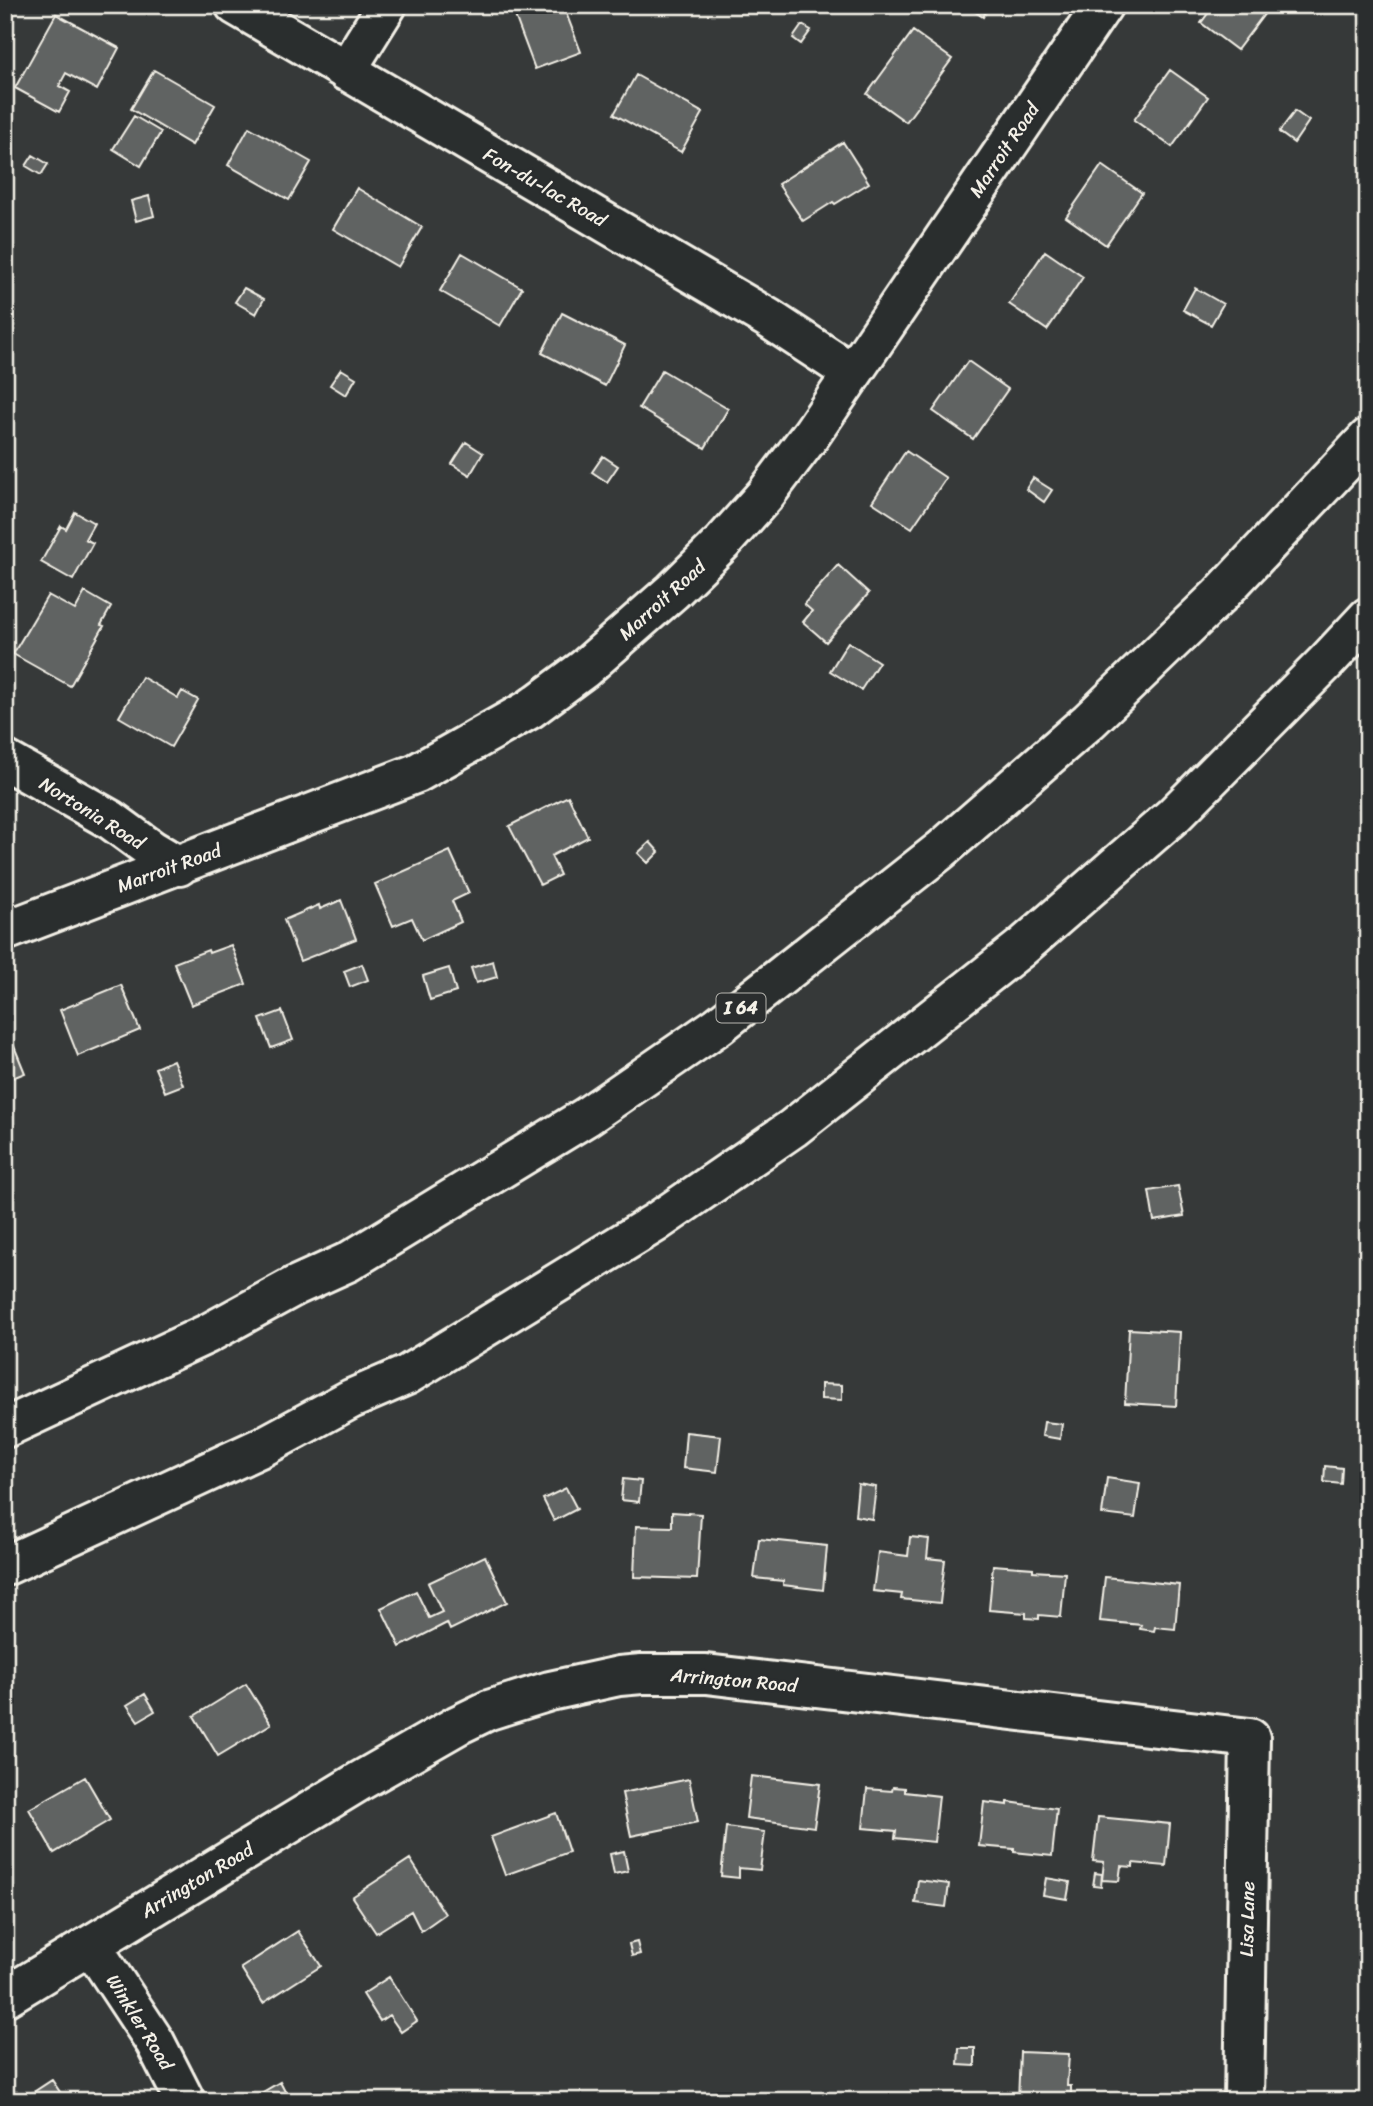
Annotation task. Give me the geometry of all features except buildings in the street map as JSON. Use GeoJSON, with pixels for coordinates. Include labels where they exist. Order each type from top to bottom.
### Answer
{"type":"FeatureCollection","features":[{"type":"Feature","properties":{"kind":"main road","name":"Fon-du-lac Road"},"geometry":{"type":"LineString","coordinates":[[235,5],[768,318],[852,373]]}},
{"type":"Feature","properties":{"kind":"main road"},"geometry":{"type":"LineString","coordinates":[[346,71],[387,5]]}},
{"type":"Feature","properties":{"kind":"main road","name":"Marroit Road"},"geometry":{"type":"LineString","coordinates":[[5,931],[417,773],[541,701],[584,669],[673,591],[722,543],[765,495],[812,433],[1103,5]]}},
{"type":"Feature","properties":{"kind":"main road","name":"I 64"},"geometry":{"type":"LineString","coordinates":[[5,1428],[208,1334],[295,1286],[348,1262],[586,1117],[718,1026],[941,850],[1089,721],[1219,596],[1368,438]]}},
{"type":"Feature","properties":{"kind":"main road"},"geometry":{"type":"LineString","coordinates":[[5,1566],[264,1446],[351,1399],[407,1376],[655,1223],[793,1128],[1021,948],[1174,815],[1368,617]]}},
{"type":"Feature","properties":{"kind":"main road","name":"Nortonia Road"},"geometry":{"type":"LineString","coordinates":[[5,760],[111,820],[179,866]]}},
{"type":"Feature","properties":{"kind":"main road","name":"Arrington Road"},"geometry":{"type":"LineString","coordinates":[[5,1997],[360,1781],[458,1725],[489,1710],[550,1691],[619,1676],[706,1674],[1250,1738]]}},
{"type":"Feature","properties":{"kind":"main road","name":"Lisa Lane"},"geometry":{"type":"LineString","coordinates":[[1244,2101],[1250,1738]]}},
{"type":"Feature","properties":{"kind":"main road","name":"Winkler Road"},"geometry":{"type":"LineString","coordinates":[[91,1945],[155,2042],[185,2101]]}}]}
